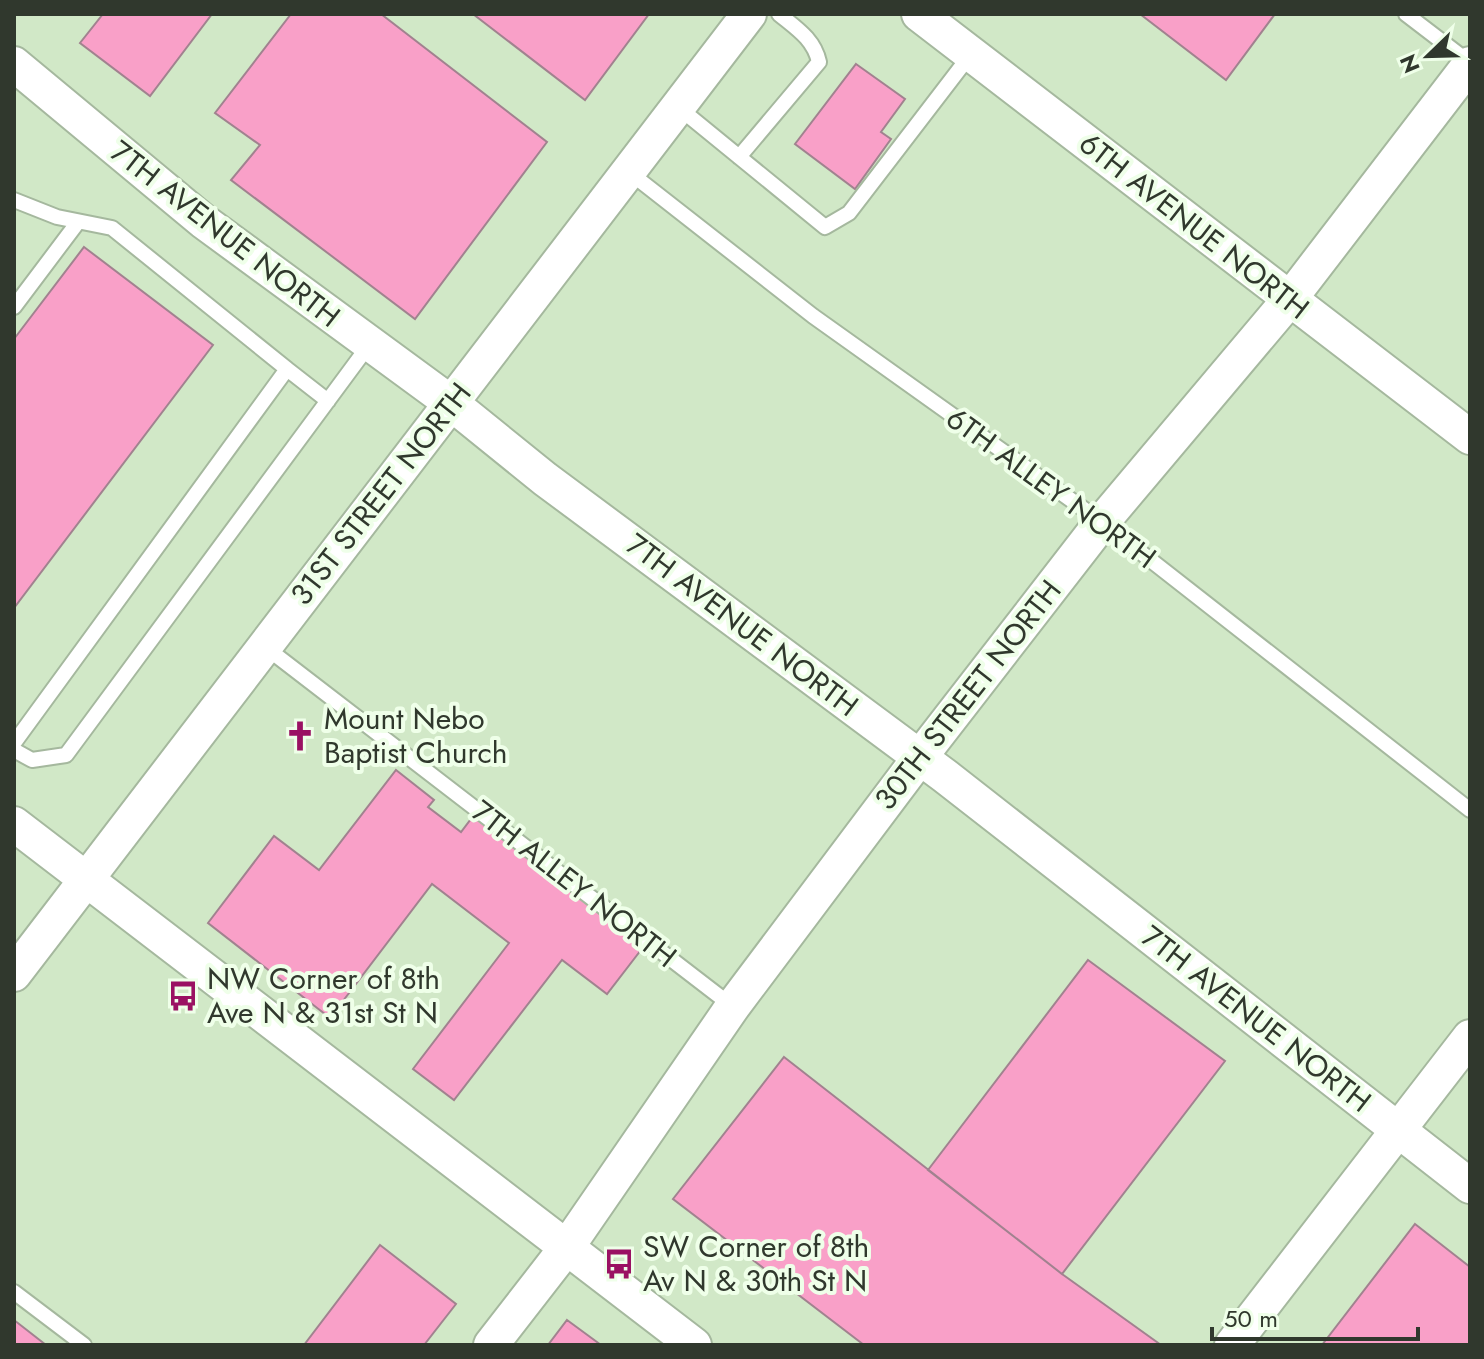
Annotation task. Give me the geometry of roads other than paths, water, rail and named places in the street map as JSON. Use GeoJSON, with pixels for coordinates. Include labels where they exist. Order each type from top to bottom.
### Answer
{"type":"FeatureCollection","features":[{"type":"Feature","properties":{"kind":"street","name":"31ST STREET NORTH"},"geometry":{"type":"LineString","coordinates":[[14,974],[749,14]]}},
{"type":"Feature","properties":{"kind":"street","name":"6TH AVENUE NORTH"},"geometry":{"type":"LineString","coordinates":[[919,14],[1470,437]]}},
{"type":"Feature","properties":{"kind":"street","name":"30TH STREET NORTH"},"geometry":{"type":"LineString","coordinates":[[491,1345],[567,1247],[733,1006],[920,757],[1102,522],[1289,300],[1470,64]]}},
{"type":"Feature","properties":{"kind":"street","name":"7TH AVENUE NORTH"},"geometry":{"type":"LineString","coordinates":[[20,73],[203,221],[451,403],[545,479],[920,757],[1470,1186]]}},
{"type":"Feature","properties":{"kind":"street"},"geometry":{"type":"LineString","coordinates":[[14,824],[694,1345]]}},
{"type":"Feature","properties":{"kind":"street"},"geometry":{"type":"LineString","coordinates":[[1232,1345],[1470,1037]]}},
{"type":"Feature","properties":{"kind":"lane"},"geometry":{"type":"LineString","coordinates":[[739,157],[819,62],[817,51],[805,35],[779,14]]}},
{"type":"Feature","properties":{"kind":"lane"},"geometry":{"type":"LineString","coordinates":[[1406,14],[1470,64]]}},
{"type":"Feature","properties":{"kind":"lane"},"geometry":{"type":"LineString","coordinates":[[678,107],[825,227],[849,213],[971,54]]}},
{"type":"Feature","properties":{"kind":"lane","name":"6TH ALLEY NORTH"},"geometry":{"type":"LineString","coordinates":[[628,172],[813,316],[1102,522],[1470,810]]}},
{"type":"Feature","properties":{"kind":"lane"},"geometry":{"type":"LineString","coordinates":[[14,200],[57,217],[112,228],[328,401]]}},
{"type":"Feature","properties":{"kind":"lane"},"geometry":{"type":"LineString","coordinates":[[15,306],[78,222]]}},
{"type":"Feature","properties":{"kind":"lane"},"geometry":{"type":"LineString","coordinates":[[14,750],[32,760],[66,755],[369,345]]}},
{"type":"Feature","properties":{"kind":"lane"},"geometry":{"type":"LineString","coordinates":[[14,743],[287,369]]}},
{"type":"Feature","properties":{"kind":"lane","name":"7TH ALLEY NORTH"},"geometry":{"type":"LineString","coordinates":[[263,645],[733,1006]]}},
{"type":"Feature","properties":{"kind":"lane"},"geometry":{"type":"LineString","coordinates":[[14,1292],[84,1345]]}},
{"type":"Feature","properties":{"kind":"place","name":"Mount Nebo Baptist Church"},"geometry":{"type":"Point","coordinates":[300,736]}},
{"type":"Feature","properties":{"kind":"place","name":"NW Corner of 8th Ave N & 31st St N"},"geometry":{"type":"Point","coordinates":[183,996]}},
{"type":"Feature","properties":{"kind":"place","name":"SW Corner of 8th Av N & 30th St N"},"geometry":{"type":"Point","coordinates":[619,1264]}}]}
